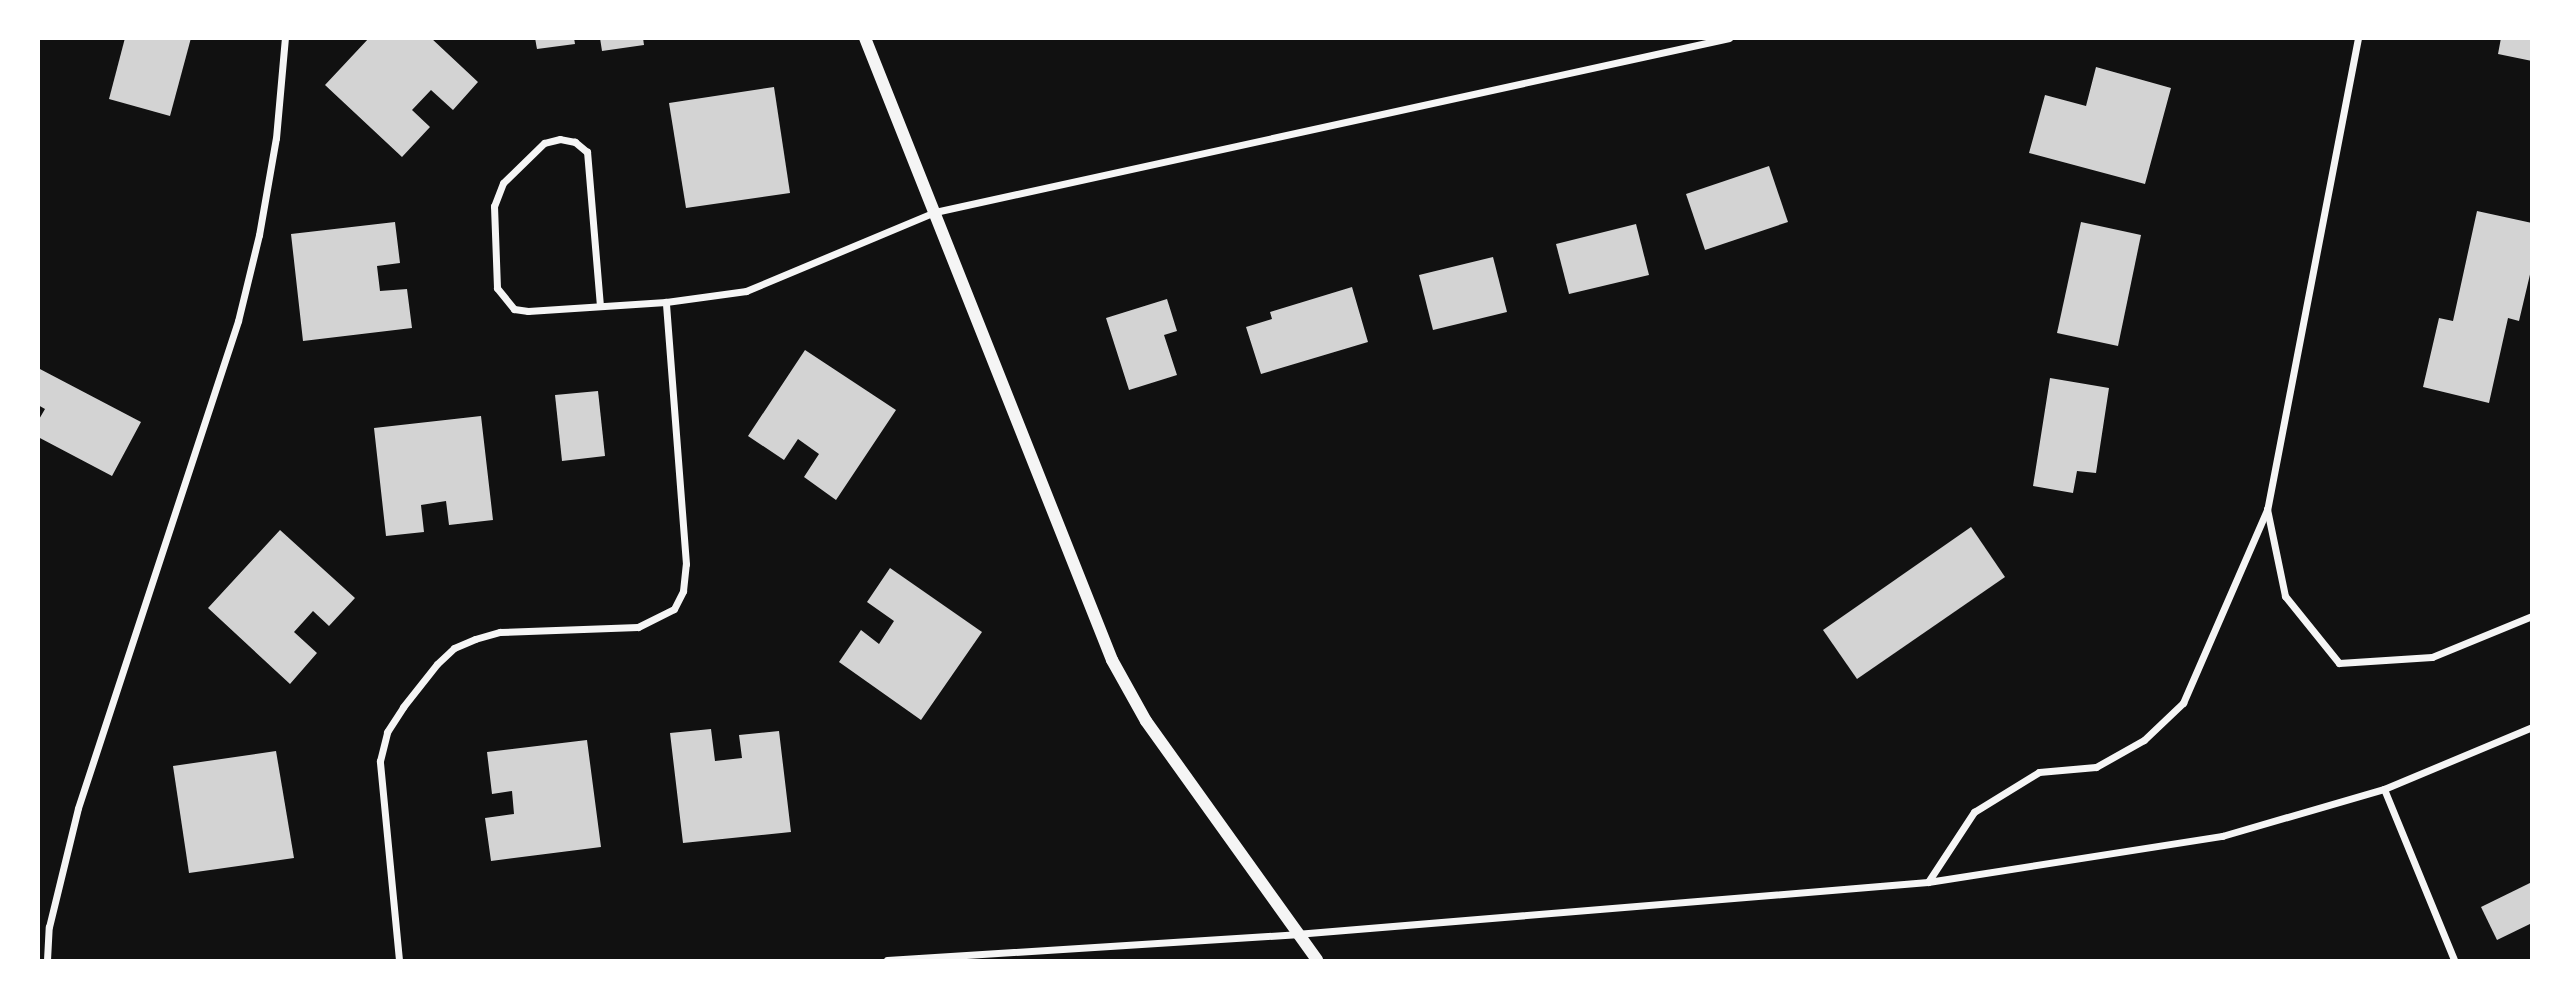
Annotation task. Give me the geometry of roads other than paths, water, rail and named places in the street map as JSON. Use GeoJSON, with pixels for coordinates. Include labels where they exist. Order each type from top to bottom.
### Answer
{"type":"FeatureCollection","features":[{"type":"Feature","properties":{"kind":"street"},"geometry":{"type":"LineString","coordinates":[[47,961],[49,927],[78,808],[238,321],[276,138],[285,38]]}},
{"type":"Feature","properties":{"kind":"street"},"geometry":{"type":"LineString","coordinates":[[865,38],[1112,660],[1146,721],[1317,961]]}},
{"type":"Feature","properties":{"kind":"street"},"geometry":{"type":"LineString","coordinates":[[600,306],[587,152],[575,142],[560,138],[544,143],[503,183],[494,206],[497,288],[513,309],[600,306],[666,302],[746,291],[935,212],[1729,38]]}},
{"type":"Feature","properties":{"kind":"street"},"geometry":{"type":"LineString","coordinates":[[1928,882],[1974,813],[2039,772],[2096,766],[2144,740],[2183,703],[2267,509],[2358,38]]}},
{"type":"Feature","properties":{"kind":"street"},"geometry":{"type":"LineString","coordinates":[[399,961],[380,761],[387,732],[403,706],[437,664],[454,648],[475,639],[500,632],[638,627],[674,610],[683,592],[686,564],[666,302]]}},
{"type":"Feature","properties":{"kind":"street"},"geometry":{"type":"LineString","coordinates":[[2267,509],[2285,596],[2339,663],[2432,657],[2532,616]]}},
{"type":"Feature","properties":{"kind":"street"},"geometry":{"type":"LineString","coordinates":[[887,961],[1296,934],[1928,882],[2222,836],[2384,789],[2532,727]]}},
{"type":"Feature","properties":{"kind":"street"},"geometry":{"type":"LineString","coordinates":[[2384,789],[2454,961]]}}]}
